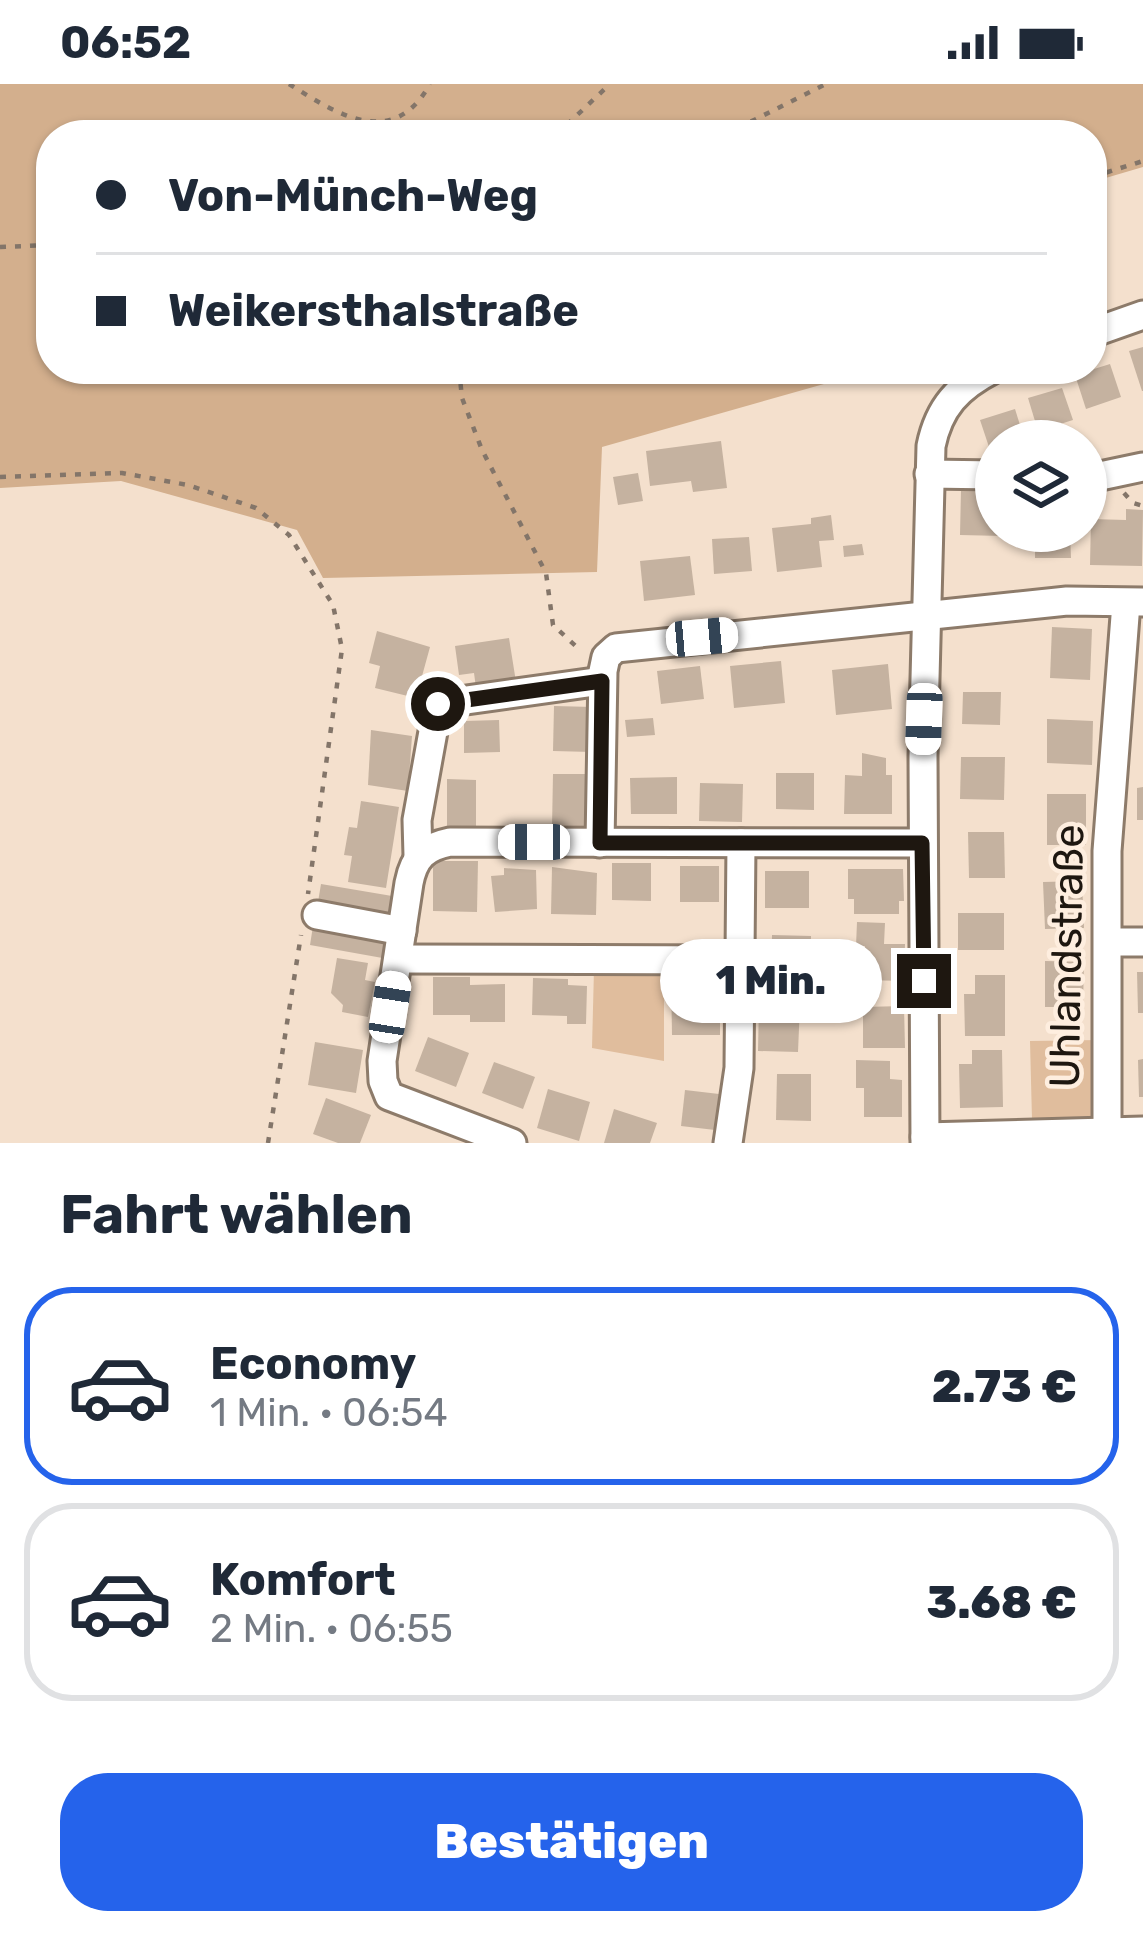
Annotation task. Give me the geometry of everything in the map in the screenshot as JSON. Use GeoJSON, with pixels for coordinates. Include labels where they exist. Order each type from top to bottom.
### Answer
{"type":"FeatureCollection","features":[{"type":"Feature","properties":{"kind":"street"},"geometry":{"type":"LineString","coordinates":[[1107,328],[1143,316]]}},
{"type":"Feature","properties":{"kind":"street"},"geometry":{"type":"LineString","coordinates":[[971,384],[950,398],[936,420],[929,474],[922,843],[925,1140],[1107,1138],[1143,1132]]}},
{"type":"Feature","properties":{"kind":"street"},"geometry":{"type":"LineString","coordinates":[[1107,474],[1143,466]]}},
{"type":"Feature","properties":{"kind":"street"},"geometry":{"type":"LineString","coordinates":[[929,474],[975,475]]}},
{"type":"Feature","properties":{"kind":"street"},"geometry":{"type":"LineString","coordinates":[[600,843],[603,676],[606,657],[616,648],[1067,601],[1135,603]]}},
{"type":"Feature","properties":{"kind":"street","name":"Uhlandstraße"},"geometry":{"type":"LineString","coordinates":[[1107,1138],[1107,851],[1135,603]]}},
{"type":"Feature","properties":{"kind":"street"},"geometry":{"type":"LineString","coordinates":[[512,1143],[389,1096],[382,1081],[402,931],[418,856],[417,820],[438,704],[603,676]]}},
{"type":"Feature","properties":{"kind":"street","name":"Uhlandstraße"},"geometry":{"type":"LineString","coordinates":[[1113,770],[1143,770]]}},
{"type":"Feature","properties":{"kind":"street"},"geometry":{"type":"LineString","coordinates":[[418,856],[451,842],[922,843]]}},
{"type":"Feature","properties":{"kind":"street"},"geometry":{"type":"LineString","coordinates":[[728,1143],[739,1068],[741,843]]}},
{"type":"Feature","properties":{"kind":"street"},"geometry":{"type":"LineString","coordinates":[[308,920],[402,931]]}},
{"type":"Feature","properties":{"kind":"street"},"geometry":{"type":"LineString","coordinates":[[1108,942],[1143,942]]}},
{"type":"Feature","properties":{"kind":"street"},"geometry":{"type":"LineString","coordinates":[[398,959],[740,960]]}},
{"type":"Feature","properties":{"kind":"path"},"geometry":{"type":"LineString","coordinates":[[289,84],[336,112],[365,120]]}},
{"type":"Feature","properties":{"kind":"path"},"geometry":{"type":"LineString","coordinates":[[389,120],[418,104],[430,84]]}},
{"type":"Feature","properties":{"kind":"path"},"geometry":{"type":"LineString","coordinates":[[572,120],[610,84]]}},
{"type":"Feature","properties":{"kind":"path"},"geometry":{"type":"LineString","coordinates":[[754,120],[826,84]]}},
{"type":"Feature","properties":{"kind":"path"},"geometry":{"type":"LineString","coordinates":[[1107,172],[1143,161]]}},
{"type":"Feature","properties":{"kind":"path"},"geometry":{"type":"LineString","coordinates":[[0,247],[36,246]]}},
{"type":"Feature","properties":{"kind":"path"},"geometry":{"type":"LineString","coordinates":[[461,384],[482,450],[546,573],[553,625],[603,676]]}},
{"type":"Feature","properties":{"kind":"path"},"geometry":{"type":"LineString","coordinates":[[0,477],[122,473],[188,485],[256,508],[289,535],[333,604],[342,649],[333,729],[308,920],[268,1143]]}},
{"type":"Feature","properties":{"kind":"shaded area"},"geometry":{"type":"Polygon","coordinates":[[[0,84],[1143,84],[1143,167],[1107,178],[1107,120],[36,120],[36,384],[824,384],[602,447],[597,572],[323,578],[297,530],[121,481],[0,488],[0,84]]]}},
{"type":"Feature","properties":{"kind":"shaded area"},"geometry":{"type":"Polygon","coordinates":[[[664,968],[664,1061],[592,1048],[594,969],[664,968]]]}},
{"type":"Feature","properties":{"kind":"shaded area"},"geometry":{"type":"Polygon","coordinates":[[[1100,1040],[1102,1118],[1032,1120],[1030,1041],[1100,1040]]]}},
{"type":"Feature","properties":{"kind":"building"},"geometry":{"type":"Polygon","coordinates":[[[1143,347],[1143,391],[1142,391],[1129,351],[1143,347]]]}},
{"type":"Feature","properties":{"kind":"building"},"geometry":{"type":"Polygon","coordinates":[[[1107,365],[1121,397],[1086,409],[1078,384],[1107,384],[1107,365]]]}},
{"type":"Feature","properties":{"kind":"building"},"geometry":{"type":"Polygon","coordinates":[[[1062,388],[1073,420],[1035,420],[1028,398],[1062,388]]]}},
{"type":"Feature","properties":{"kind":"building"},"geometry":{"type":"Polygon","coordinates":[[[1015,409],[1018,420],[980,420],[1015,409]]]}},
{"type":"Feature","properties":{"kind":"building"},"geometry":{"type":"Polygon","coordinates":[[[721,441],[727,488],[693,492],[691,481],[650,486],[646,451],[721,441]]]}},
{"type":"Feature","properties":{"kind":"building"},"geometry":{"type":"Polygon","coordinates":[[[638,473],[643,501],[618,505],[613,477],[638,473]]]}},
{"type":"Feature","properties":{"kind":"building"},"geometry":{"type":"Polygon","coordinates":[[[961,490],[975,490],[975,535],[960,535],[961,490]]]}},
{"type":"Feature","properties":{"kind":"building"},"geometry":{"type":"Polygon","coordinates":[[[1126,509],[1143,510],[1142,566],[1090,565],[1090,552],[1107,552],[1107,519],[1126,520],[1126,509]]]}},
{"type":"Feature","properties":{"kind":"building"},"geometry":{"type":"Polygon","coordinates":[[[831,515],[834,540],[819,541],[822,567],[777,572],[772,528],[811,524],[811,518],[831,515]]]}},
{"type":"Feature","properties":{"kind":"building"},"geometry":{"type":"Polygon","coordinates":[[[749,537],[752,571],[714,574],[712,539],[749,537]]]}},
{"type":"Feature","properties":{"kind":"building"},"geometry":{"type":"Polygon","coordinates":[[[862,544],[864,555],[844,557],[843,546],[862,544]]]}},
{"type":"Feature","properties":{"kind":"building"},"geometry":{"type":"Polygon","coordinates":[[[1035,552],[1071,552],[1071,558],[1035,558],[1035,552]]]}},
{"type":"Feature","properties":{"kind":"building"},"geometry":{"type":"Polygon","coordinates":[[[690,556],[695,595],[644,601],[640,561],[690,556]]]}},
{"type":"Feature","properties":{"kind":"building"},"geometry":{"type":"Polygon","coordinates":[[[1052,627],[1092,629],[1090,680],[1050,678],[1052,627]]]}},
{"type":"Feature","properties":{"kind":"building"},"geometry":{"type":"Polygon","coordinates":[[[377,631],[430,647],[416,698],[375,688],[380,666],[369,663],[377,631]]]}},
{"type":"Feature","properties":{"kind":"building"},"geometry":{"type":"Polygon","coordinates":[[[509,638],[516,682],[476,688],[474,673],[459,675],[455,646],[509,638]]]}},
{"type":"Feature","properties":{"kind":"building"},"geometry":{"type":"Polygon","coordinates":[[[781,661],[785,703],[734,708],[730,666],[781,661]]]}},
{"type":"Feature","properties":{"kind":"building"},"geometry":{"type":"Polygon","coordinates":[[[888,664],[892,709],[836,715],[832,670],[888,664]]]}},
{"type":"Feature","properties":{"kind":"building"},"geometry":{"type":"Polygon","coordinates":[[[700,666],[704,699],[661,704],[657,671],[700,666]]]}},
{"type":"Feature","properties":{"kind":"building"},"geometry":{"type":"Polygon","coordinates":[[[963,692],[1001,692],[1000,725],[962,724],[963,692]]]}},
{"type":"Feature","properties":{"kind":"building"},"geometry":{"type":"Polygon","coordinates":[[[554,706],[593,707],[592,752],[553,751],[554,706]]]}},
{"type":"Feature","properties":{"kind":"building"},"geometry":{"type":"Polygon","coordinates":[[[653,718],[655,735],[627,737],[625,720],[653,718]]]}},
{"type":"Feature","properties":{"kind":"building"},"geometry":{"type":"Polygon","coordinates":[[[1047,719],[1093,721],[1092,765],[1047,763],[1047,719]]]}},
{"type":"Feature","properties":{"kind":"building"},"geometry":{"type":"Polygon","coordinates":[[[499,720],[500,752],[464,753],[464,721],[499,720]]]}},
{"type":"Feature","properties":{"kind":"building"},"geometry":{"type":"Polygon","coordinates":[[[371,730],[412,736],[408,791],[368,785],[371,730]]]}},
{"type":"Feature","properties":{"kind":"building"},"geometry":{"type":"Polygon","coordinates":[[[862,753],[886,758],[886,775],[892,775],[892,814],[844,814],[845,775],[862,776],[862,753]]]}},
{"type":"Feature","properties":{"kind":"building"},"geometry":{"type":"Polygon","coordinates":[[[961,757],[1005,757],[1004,800],[960,799],[961,757]]]}},
{"type":"Feature","properties":{"kind":"building"},"geometry":{"type":"Polygon","coordinates":[[[776,773],[814,773],[814,810],[776,809],[776,773]]]}},
{"type":"Feature","properties":{"kind":"building"},"geometry":{"type":"Polygon","coordinates":[[[553,774],[589,774],[588,828],[552,827],[553,774]]]}},
{"type":"Feature","properties":{"kind":"building"},"geometry":{"type":"Polygon","coordinates":[[[677,777],[677,814],[631,814],[630,778],[677,777]]]}},
{"type":"Feature","properties":{"kind":"building"},"geometry":{"type":"Polygon","coordinates":[[[447,779],[476,780],[476,830],[447,829],[447,779]]]}},
{"type":"Feature","properties":{"kind":"building"},"geometry":{"type":"Polygon","coordinates":[[[700,783],[743,784],[742,822],[699,821],[700,783]]]}},
{"type":"Feature","properties":{"kind":"building"},"geometry":{"type":"Polygon","coordinates":[[[1143,787],[1143,820],[1137,820],[1137,788],[1143,787]]]}},
{"type":"Feature","properties":{"kind":"building"},"geometry":{"type":"Polygon","coordinates":[[[1047,794],[1086,794],[1086,845],[1047,845],[1047,794]]]}},
{"type":"Feature","properties":{"kind":"building"},"geometry":{"type":"Polygon","coordinates":[[[361,801],[399,807],[386,888],[348,882],[352,856],[344,855],[349,827],[357,828],[361,801]]]}},
{"type":"Feature","properties":{"kind":"building"},"geometry":{"type":"Polygon","coordinates":[[[968,832],[1004,832],[1005,878],[969,878],[968,832]]]}},
{"type":"Feature","properties":{"kind":"building"},"geometry":{"type":"Polygon","coordinates":[[[433,861],[478,861],[477,912],[433,911],[433,861]]]}},
{"type":"Feature","properties":{"kind":"building"},"geometry":{"type":"Polygon","coordinates":[[[612,863],[651,863],[651,901],[612,900],[612,863]]]}},
{"type":"Feature","properties":{"kind":"building"},"geometry":{"type":"Polygon","coordinates":[[[680,866],[719,866],[719,902],[680,902],[680,866]]]}},
{"type":"Feature","properties":{"kind":"building"},"geometry":{"type":"Polygon","coordinates":[[[552,867],[597,873],[596,915],[551,914],[552,867]]]}},
{"type":"Feature","properties":{"kind":"building"},"geometry":{"type":"Polygon","coordinates":[[[504,868],[536,870],[537,909],[495,912],[491,876],[504,875],[504,868]]]}},
{"type":"Feature","properties":{"kind":"building"},"geometry":{"type":"Polygon","coordinates":[[[848,869],[903,869],[904,901],[899,901],[899,914],[854,914],[854,899],[848,899],[848,869]]]}},
{"type":"Feature","properties":{"kind":"building"},"geometry":{"type":"Polygon","coordinates":[[[765,871],[809,871],[809,908],[765,908],[765,871]]]}},
{"type":"Feature","properties":{"kind":"building"},"geometry":{"type":"Polygon","coordinates":[[[1082,881],[1084,928],[1045,929],[1043,882],[1082,881]]]}},
{"type":"Feature","properties":{"kind":"building"},"geometry":{"type":"Polygon","coordinates":[[[321,884],[398,897],[395,915],[318,902],[321,884]]]}},
{"type":"Feature","properties":{"kind":"building"},"geometry":{"type":"Polygon","coordinates":[[[958,913],[1004,913],[1004,950],[958,950],[958,913]]]}},
{"type":"Feature","properties":{"kind":"building"},"geometry":{"type":"Polygon","coordinates":[[[857,922],[885,923],[884,944],[905,944],[904,981],[864,980],[865,946],[856,946],[857,922]]]}},
{"type":"Feature","properties":{"kind":"building"},"geometry":{"type":"Polygon","coordinates":[[[313,926],[391,940],[388,959],[310,945],[313,926]]]}},
{"type":"Feature","properties":{"kind":"building"},"geometry":{"type":"Polygon","coordinates":[[[772,935],[811,936],[810,980],[771,979],[772,935]]]}},
{"type":"Feature","properties":{"kind":"building"},"geometry":{"type":"Polygon","coordinates":[[[337,958],[368,963],[365,980],[375,982],[368,1017],[342,1012],[343,1005],[331,993],[337,958]]]}},
{"type":"Feature","properties":{"kind":"building"},"geometry":{"type":"Polygon","coordinates":[[[1045,961],[1084,962],[1083,1007],[1045,1007],[1045,961]]]}},
{"type":"Feature","properties":{"kind":"building"},"geometry":{"type":"Polygon","coordinates":[[[1137,972],[1143,972],[1143,1013],[1138,1013],[1137,972]]]}},
{"type":"Feature","properties":{"kind":"building"},"geometry":{"type":"Polygon","coordinates":[[[975,975],[1005,975],[1005,1036],[965,1036],[964,994],[975,994],[975,975]]]}},
{"type":"Feature","properties":{"kind":"building"},"geometry":{"type":"Polygon","coordinates":[[[433,977],[470,977],[470,985],[505,984],[505,1022],[433,1015],[433,977]]]}},
{"type":"Feature","properties":{"kind":"building"},"geometry":{"type":"Polygon","coordinates":[[[671,977],[720,977],[720,1035],[672,1035],[671,977]]]}},
{"type":"Feature","properties":{"kind":"building"},"geometry":{"type":"Polygon","coordinates":[[[533,978],[568,979],[568,985],[587,986],[586,1024],[567,1024],[567,1016],[532,1015],[533,978]]]}},
{"type":"Feature","properties":{"kind":"building"},"geometry":{"type":"Polygon","coordinates":[[[759,1003],[800,1004],[798,1052],[758,1051],[759,1003]]]}},
{"type":"Feature","properties":{"kind":"building"},"geometry":{"type":"Polygon","coordinates":[[[904,1006],[905,1048],[863,1048],[863,1007],[904,1006]]]}},
{"type":"Feature","properties":{"kind":"building"},"geometry":{"type":"Polygon","coordinates":[[[428,1037],[469,1053],[456,1087],[415,1071],[428,1037]]]}},
{"type":"Feature","properties":{"kind":"building"},"geometry":{"type":"Polygon","coordinates":[[[315,1042],[363,1050],[356,1093],[308,1085],[315,1042]]]}},
{"type":"Feature","properties":{"kind":"building"},"geometry":{"type":"Polygon","coordinates":[[[972,1050],[1002,1050],[1003,1107],[960,1108],[959,1064],[972,1064],[972,1050]]]}},
{"type":"Feature","properties":{"kind":"building"},"geometry":{"type":"Polygon","coordinates":[[[1143,1059],[1143,1097],[1139,1097],[1138,1060],[1143,1059]]]}},
{"type":"Feature","properties":{"kind":"building"},"geometry":{"type":"Polygon","coordinates":[[[856,1060],[890,1061],[890,1079],[902,1080],[902,1117],[864,1117],[864,1088],[856,1088],[856,1060]]]}},
{"type":"Feature","properties":{"kind":"building"},"geometry":{"type":"Polygon","coordinates":[[[494,1062],[535,1077],[523,1109],[482,1093],[494,1062]]]}},
{"type":"Feature","properties":{"kind":"building"},"geometry":{"type":"Polygon","coordinates":[[[777,1074],[811,1074],[811,1121],[776,1120],[777,1074]]]}},
{"type":"Feature","properties":{"kind":"building"},"geometry":{"type":"Polygon","coordinates":[[[548,1089],[590,1102],[579,1141],[537,1128],[548,1089]]]}},
{"type":"Feature","properties":{"kind":"building"},"geometry":{"type":"Polygon","coordinates":[[[685,1090],[719,1094],[715,1130],[681,1126],[685,1090]]]}},
{"type":"Feature","properties":{"kind":"building"},"geometry":{"type":"Polygon","coordinates":[[[326,1098],[371,1115],[360,1143],[338,1143],[313,1134],[326,1098]]]}},
{"type":"Feature","properties":{"kind":"building"},"geometry":{"type":"Polygon","coordinates":[[[614,1109],[657,1123],[650,1143],[604,1143],[614,1109]]]}},
{"type":"Feature","properties":{"kind":"route"},"geometry":{"type":"LineString","coordinates":[[438,704],[602,681],[600,843],[922,843],[924,981]]}}]}
